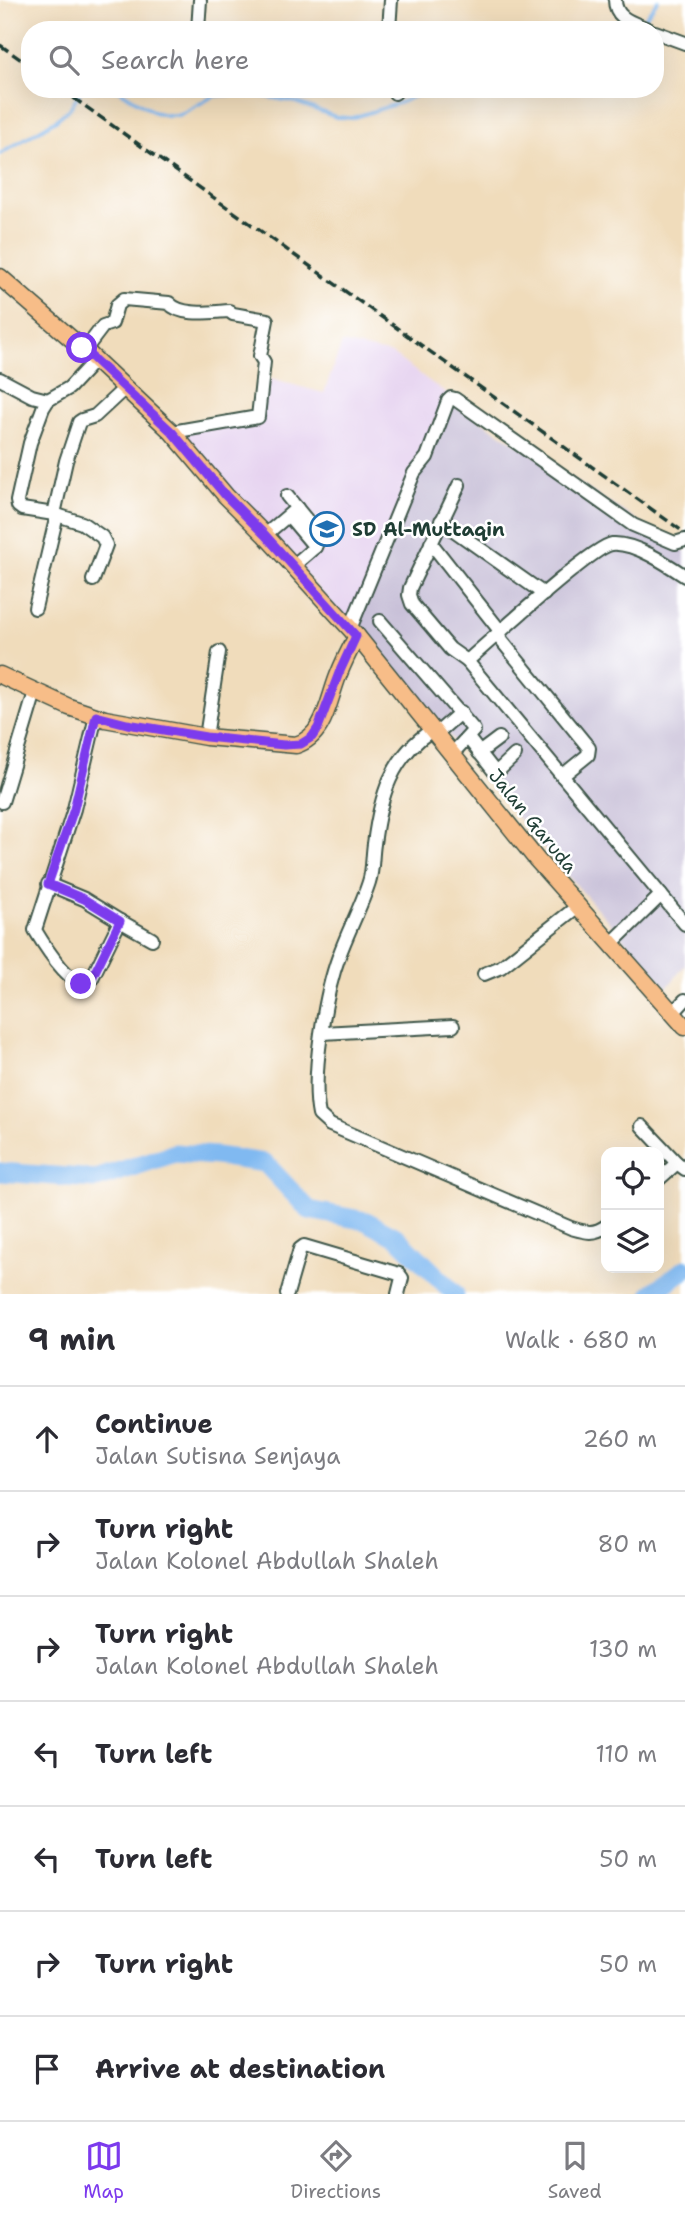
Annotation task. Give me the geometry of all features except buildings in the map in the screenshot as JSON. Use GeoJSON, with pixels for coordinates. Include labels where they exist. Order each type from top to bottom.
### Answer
{"type":"FeatureCollection","features":[{"type":"Feature","properties":{"kind":"main road","name":"Jalan Garuda"},"geometry":{"type":"LineString","coordinates":[[0,276],[172,432],[226,496],[353,632],[537,860],[685,1027]]}},
{"type":"Feature","properties":{"kind":"main road"},"geometry":{"type":"LineString","coordinates":[[0,675],[96,716],[127,724],[206,737],[289,746],[309,740],[321,722],[353,632]]}},
{"type":"Feature","properties":{"kind":"street"},"geometry":{"type":"LineString","coordinates":[[199,21],[200,0]]}},
{"type":"Feature","properties":{"kind":"street"},"geometry":{"type":"LineString","coordinates":[[390,21],[391,0]]}},
{"type":"Feature","properties":{"kind":"street"},"geometry":{"type":"LineString","coordinates":[[615,0],[618,13],[633,21]]}},
{"type":"Feature","properties":{"kind":"street"},"geometry":{"type":"LineString","coordinates":[[664,35],[685,43]]}},
{"type":"Feature","properties":{"kind":"street"},"geometry":{"type":"LineString","coordinates":[[93,580],[106,545],[104,540],[82,523],[18,506],[34,431],[48,400],[69,388],[90,356],[103,326],[112,323],[117,305],[124,299],[169,303],[182,311],[229,311],[267,320],[260,356],[264,362],[258,418],[172,432]]}},
{"type":"Feature","properties":{"kind":"street"},"geometry":{"type":"LineString","coordinates":[[0,379],[32,396],[48,400]]}},
{"type":"Feature","properties":{"kind":"street"},"geometry":{"type":"LineString","coordinates":[[35,608],[66,461],[79,422],[95,416],[125,388]]}},
{"type":"Feature","properties":{"kind":"street"},"geometry":{"type":"LineString","coordinates":[[353,632],[414,473],[425,460],[451,398],[634,525],[675,543],[685,540]]}},
{"type":"Feature","properties":{"kind":"street"},"geometry":{"type":"LineString","coordinates":[[459,485],[410,588],[411,602],[450,649],[467,661],[685,924]]}},
{"type":"Feature","properties":{"kind":"street"},"geometry":{"type":"LineString","coordinates":[[287,496],[293,512],[318,535],[319,541],[293,566]]}},
{"type":"Feature","properties":{"kind":"street"},"geometry":{"type":"LineString","coordinates":[[265,535],[293,512]]}},
{"type":"Feature","properties":{"kind":"street"},"geometry":{"type":"LineString","coordinates":[[441,521],[544,594]]}},
{"type":"Feature","properties":{"kind":"street"},"geometry":{"type":"LineString","coordinates":[[431,543],[589,748],[588,755],[562,776]]}},
{"type":"Feature","properties":{"kind":"street"},"geometry":{"type":"LineString","coordinates":[[467,661],[544,594],[601,549],[610,545],[622,545],[649,555],[685,576]]}},
{"type":"Feature","properties":{"kind":"street"},"geometry":{"type":"LineString","coordinates":[[380,621],[474,730],[452,754]]}},
{"type":"Feature","properties":{"kind":"street"},"geometry":{"type":"LineString","coordinates":[[206,737],[219,652]]}},
{"type":"Feature","properties":{"kind":"street"},"geometry":{"type":"LineString","coordinates":[[2,802],[35,692]]}},
{"type":"Feature","properties":{"kind":"street"},"geometry":{"type":"LineString","coordinates":[[461,712],[409,748],[387,785],[377,821],[369,881],[338,957],[326,1005],[318,1110],[330,1125],[571,1228],[591,1233],[601,1230]]}},
{"type":"Feature","properties":{"kind":"street"},"geometry":{"type":"LineString","coordinates":[[96,716],[74,809],[35,930],[54,957],[78,983],[87,984],[120,921]]}},
{"type":"Feature","properties":{"kind":"street"},"geometry":{"type":"LineString","coordinates":[[468,738],[496,772],[515,755]]}},
{"type":"Feature","properties":{"kind":"street"},"geometry":{"type":"LineString","coordinates":[[479,753],[499,738]]}},
{"type":"Feature","properties":{"kind":"street"},"geometry":{"type":"LineString","coordinates":[[48,884],[84,899],[152,939]]}},
{"type":"Feature","properties":{"kind":"street"},"geometry":{"type":"LineString","coordinates":[[611,944],[661,895]]}},
{"type":"Feature","properties":{"kind":"street"},"geometry":{"type":"LineString","coordinates":[[484,974],[501,967],[578,906]]}},
{"type":"Feature","properties":{"kind":"street"},"geometry":{"type":"LineString","coordinates":[[673,1013],[685,1000]]}},
{"type":"Feature","properties":{"kind":"street"},"geometry":{"type":"LineString","coordinates":[[322,1033],[453,1026]]}},
{"type":"Feature","properties":{"kind":"street"},"geometry":{"type":"LineString","coordinates":[[642,1126],[681,1166],[664,1177]]}},
{"type":"Feature","properties":{"kind":"street"},"geometry":{"type":"LineString","coordinates":[[287,1294],[300,1250],[304,1246],[400,1274],[402,1278],[398,1294]]}},
{"type":"Feature","properties":{"kind":"shaded area","name":"SD Al-Muttaqin"},"geometry":{"type":"Polygon","coordinates":[[[342,343],[392,354],[447,394],[349,623],[180,434],[248,418],[271,379],[324,393],[342,343]]]}},
{"type":"Feature","properties":{"kind":"shaded area"},"geometry":{"type":"Polygon","coordinates":[[[450,401],[685,551],[685,965],[667,988],[528,830],[356,623],[450,401]]]}},
{"type":"Feature","properties":{"kind":"waterway"},"geometry":{"type":"LineString","coordinates":[[643,21],[658,0]]}},
{"type":"Feature","properties":{"kind":"waterway"},"geometry":{"type":"LineString","coordinates":[[0,154],[56,120],[70,108],[76,98]]}},
{"type":"Feature","properties":{"kind":"waterway"},"geometry":{"type":"LineString","coordinates":[[131,98],[154,112],[166,115],[179,115],[210,98]]}},
{"type":"Feature","properties":{"kind":"waterway"},"geometry":{"type":"LineString","coordinates":[[273,98],[295,102],[336,117],[352,118],[410,98]]}},
{"type":"Feature","properties":{"kind":"waterway"},"geometry":{"type":"LineString","coordinates":[[0,1172],[96,1179],[175,1153],[265,1163],[309,1210],[366,1221],[398,1238],[455,1294]]}},
{"type":"Feature","properties":{"kind":"waterway"},"geometry":{"type":"LineString","coordinates":[[651,1294],[685,1269]]}},
{"type":"Feature","properties":{"kind":"railway"},"geometry":{"type":"LineString","coordinates":[[0,45],[21,60]]}},
{"type":"Feature","properties":{"kind":"railway"},"geometry":{"type":"LineString","coordinates":[[74,98],[685,533]]}},
{"type":"Feature","properties":{"kind":"place","name":"SD Al-Muttaqin"},"geometry":{"type":"Point","coordinates":[327,529]}},
{"type":"Feature","properties":{"kind":"route"},"geometry":{"type":"LineString","coordinates":[[81,984],[87,984],[91,980],[120,921],[84,899],[48,884],[74,809],[96,716],[206,737],[284,745],[301,744],[312,737],[318,728],[356,636],[226,496],[172,432],[82,348]]}}]}
